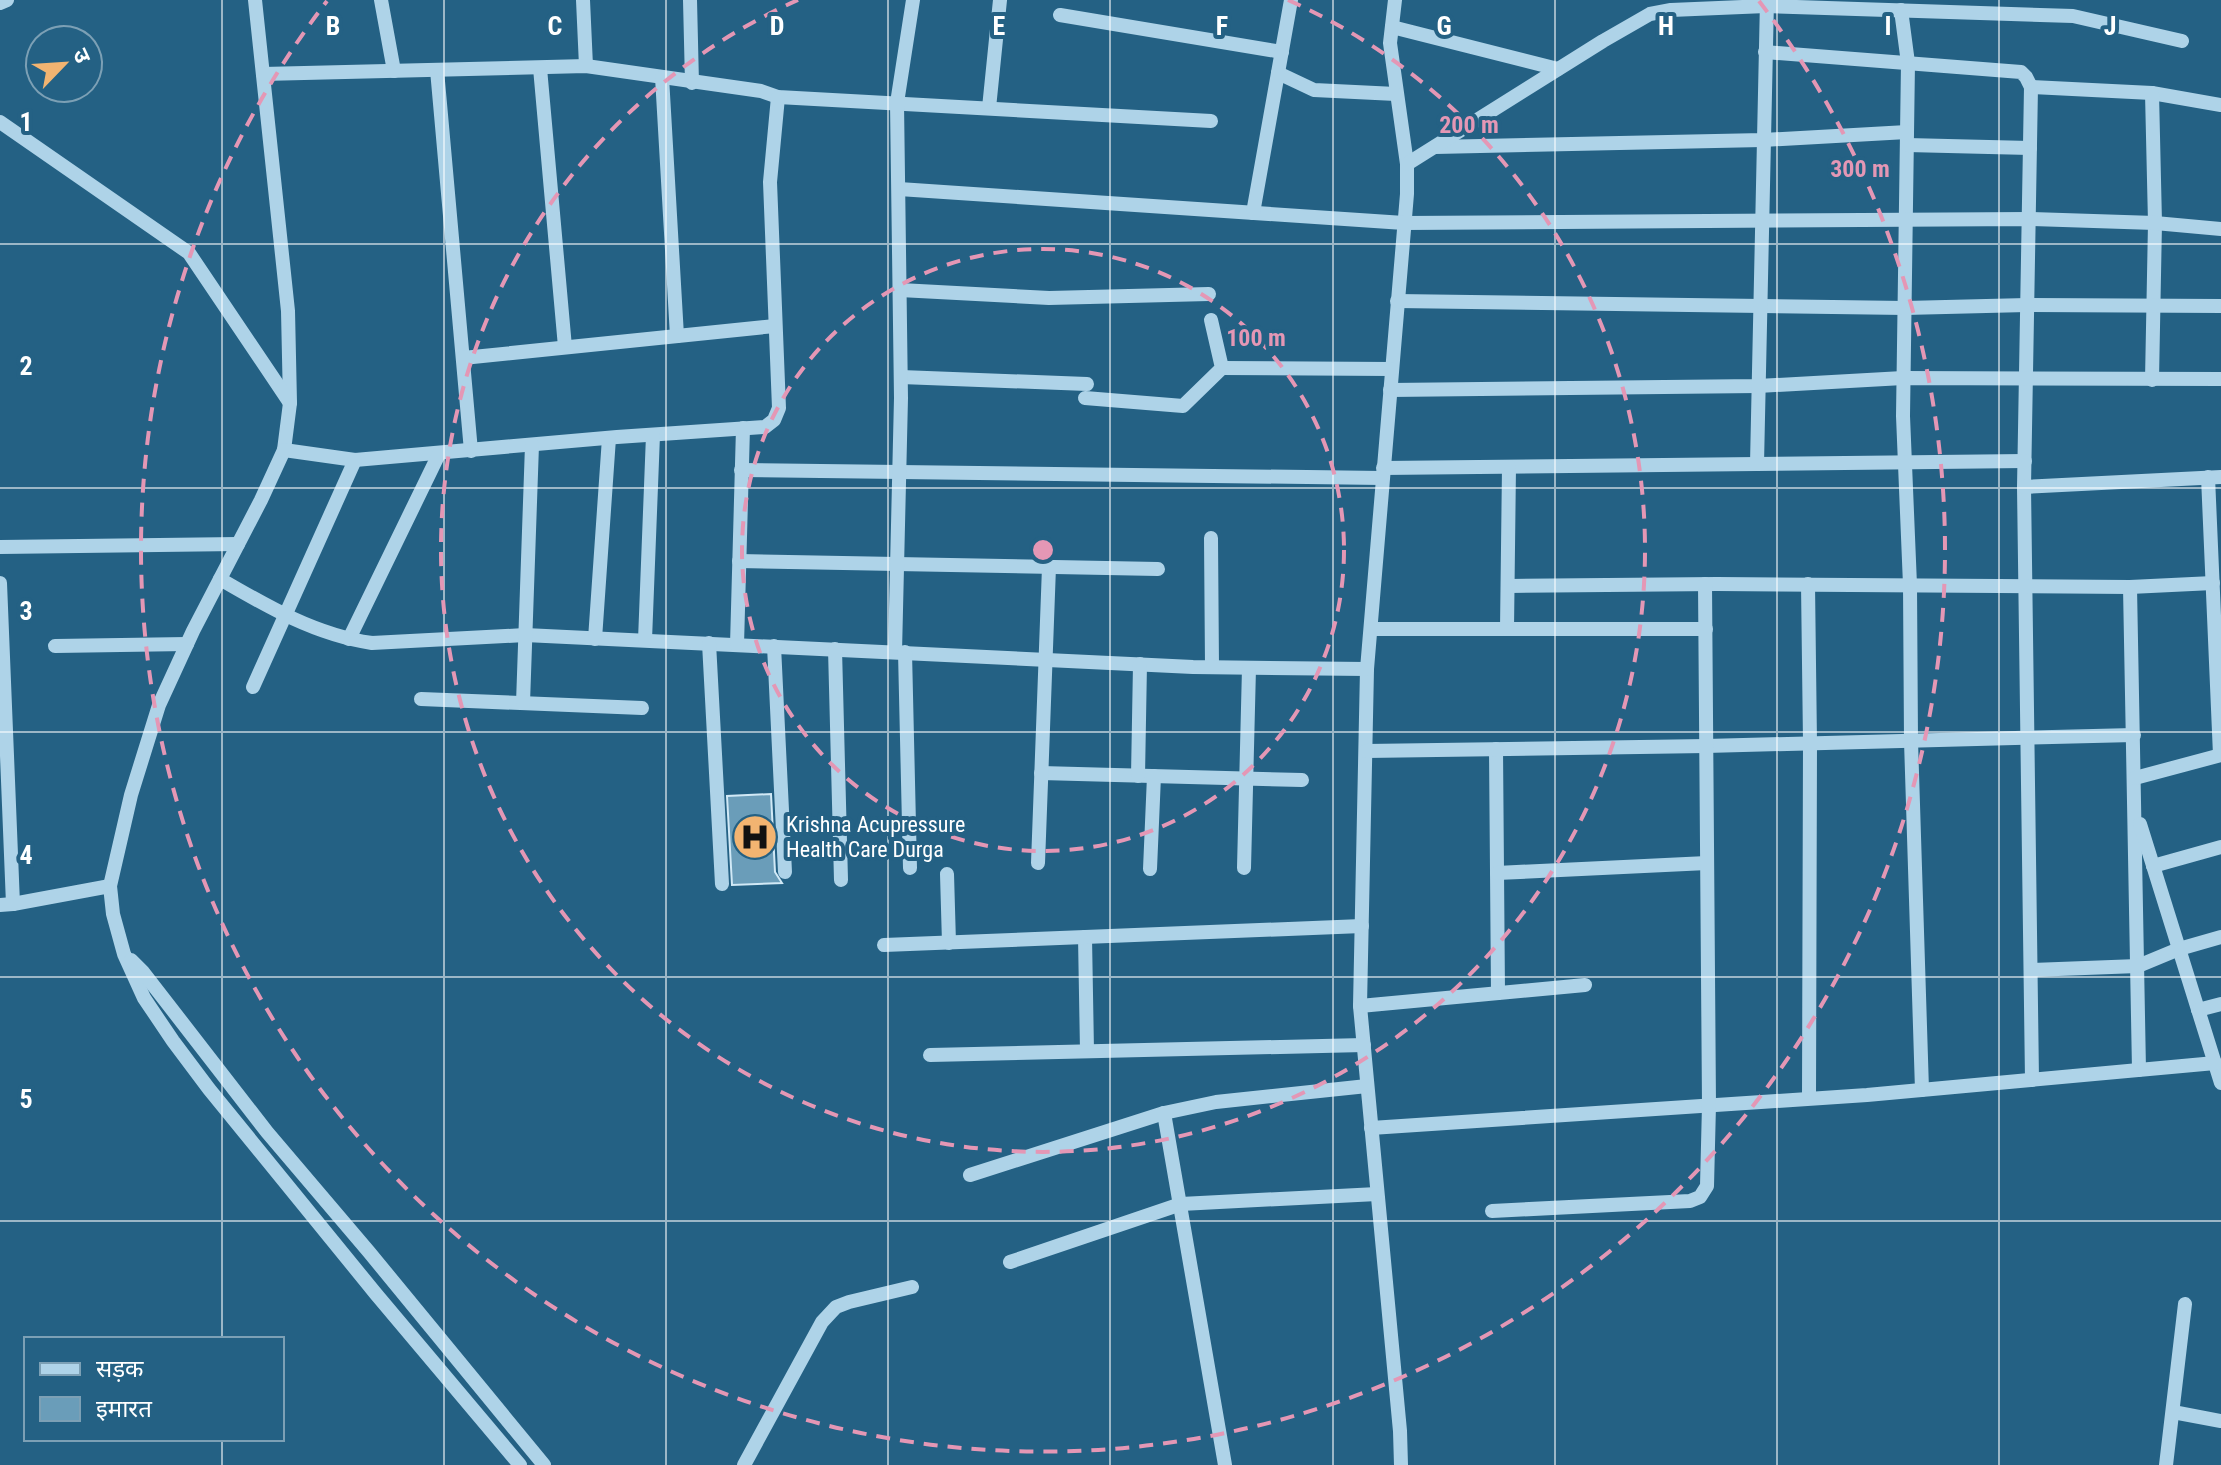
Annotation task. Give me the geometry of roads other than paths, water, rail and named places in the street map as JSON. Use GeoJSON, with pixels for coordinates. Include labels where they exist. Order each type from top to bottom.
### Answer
{"type":"FeatureCollection","features":[{"type":"Feature","properties":{"kind":"street"},"geometry":{"type":"LineString","coordinates":[[0,3],[7,0]]}},
{"type":"Feature","properties":{"kind":"street"},"geometry":{"type":"LineString","coordinates":[[255,0],[288,311],[290,403],[284,450],[159,705],[131,795],[110,886],[113,914],[124,954],[144,998],[209,1089],[520,1465]]}},
{"type":"Feature","properties":{"kind":"street"},"geometry":{"type":"LineString","coordinates":[[381,0],[394,71]]}},
{"type":"Feature","properties":{"kind":"street"},"geometry":{"type":"LineString","coordinates":[[583,0],[586,66]]}},
{"type":"Feature","properties":{"kind":"street"},"geometry":{"type":"LineString","coordinates":[[690,0],[692,83]]}},
{"type":"Feature","properties":{"kind":"street"},"geometry":{"type":"LineString","coordinates":[[910,868],[897,565],[901,377],[897,103],[913,0]]}},
{"type":"Feature","properties":{"kind":"street"},"geometry":{"type":"LineString","coordinates":[[989,108],[1000,0]]}},
{"type":"Feature","properties":{"kind":"street"},"geometry":{"type":"LineString","coordinates":[[1253,213],[1291,0]]}},
{"type":"Feature","properties":{"kind":"street"},"geometry":{"type":"LineString","coordinates":[[1395,0],[1390,43],[1407,164],[1407,194],[1367,669],[1360,1006],[1401,1465]]}},
{"type":"Feature","properties":{"kind":"street"},"geometry":{"type":"LineString","coordinates":[[1757,464],[1766,3]]}},
{"type":"Feature","properties":{"kind":"street"},"geometry":{"type":"LineString","coordinates":[[1407,164],[1650,14],[1766,3],[2073,16],[2182,41]]}},
{"type":"Feature","properties":{"kind":"street"},"geometry":{"type":"LineString","coordinates":[[1901,10],[1908,63],[1903,378],[1922,1090]]}},
{"type":"Feature","properties":{"kind":"street"},"geometry":{"type":"LineString","coordinates":[[1060,15],[1282,52]]}},
{"type":"Feature","properties":{"kind":"street"},"geometry":{"type":"LineString","coordinates":[[1392,27],[1558,69]]}},
{"type":"Feature","properties":{"kind":"street"},"geometry":{"type":"LineString","coordinates":[[1765,52],[2021,72],[2031,87],[2024,487],[2032,1080]]}},
{"type":"Feature","properties":{"kind":"street"},"geometry":{"type":"LineString","coordinates":[[263,74],[586,66],[761,91],[778,97],[1211,121]]}},
{"type":"Feature","properties":{"kind":"street"},"geometry":{"type":"LineString","coordinates":[[540,68],[565,347]]}},
{"type":"Feature","properties":{"kind":"street"},"geometry":{"type":"LineString","coordinates":[[437,70],[471,451]]}},
{"type":"Feature","properties":{"kind":"street"},"geometry":{"type":"LineString","coordinates":[[1278,73],[1314,90],[1396,94]]}},
{"type":"Feature","properties":{"kind":"street"},"geometry":{"type":"LineString","coordinates":[[662,77],[677,336]]}},
{"type":"Feature","properties":{"kind":"street"},"geometry":{"type":"LineString","coordinates":[[2031,87],[2152,93],[2221,105]]}},
{"type":"Feature","properties":{"kind":"street"},"geometry":{"type":"LineString","coordinates":[[2152,93],[2155,223],[2152,380]]}},
{"type":"Feature","properties":{"kind":"street"},"geometry":{"type":"LineString","coordinates":[[284,450],[355,460],[765,427],[774,420],[779,408],[770,182],[778,97]]}},
{"type":"Feature","properties":{"kind":"street"},"geometry":{"type":"LineString","coordinates":[[0,122],[189,253],[290,403]]}},
{"type":"Feature","properties":{"kind":"street"},"geometry":{"type":"LineString","coordinates":[[1434,147],[1907,138],[2030,148]]}},
{"type":"Feature","properties":{"kind":"street"},"geometry":{"type":"LineString","coordinates":[[899,189],[1404,223],[2029,219],[2155,223],[2221,229]]}},
{"type":"Feature","properties":{"kind":"street"},"geometry":{"type":"LineString","coordinates":[[900,290],[1049,298],[1209,294]]}},
{"type":"Feature","properties":{"kind":"street"},"geometry":{"type":"LineString","coordinates":[[1397,301],[1905,308],[2221,306]]}},
{"type":"Feature","properties":{"kind":"street"},"geometry":{"type":"LineString","coordinates":[[1211,320],[1222,368]]}},
{"type":"Feature","properties":{"kind":"street"},"geometry":{"type":"LineString","coordinates":[[463,358],[775,326]]}},
{"type":"Feature","properties":{"kind":"street"},"geometry":{"type":"LineString","coordinates":[[901,377],[1086,391],[1183,406],[1222,368],[1391,369]]}},
{"type":"Feature","properties":{"kind":"street"},"geometry":{"type":"LineString","coordinates":[[1390,390],[1758,386],[1903,378],[2221,379]]}},
{"type":"Feature","properties":{"kind":"street"},"geometry":{"type":"LineString","coordinates":[[737,645],[743,428]]}},
{"type":"Feature","properties":{"kind":"street"},"geometry":{"type":"LineString","coordinates":[[645,640],[653,435]]}},
{"type":"Feature","properties":{"kind":"street"},"geometry":{"type":"LineString","coordinates":[[595,639],[609,438]]}},
{"type":"Feature","properties":{"kind":"street"},"geometry":{"type":"LineString","coordinates":[[523,703],[532,445]]}},
{"type":"Feature","properties":{"kind":"street"},"geometry":{"type":"LineString","coordinates":[[349,639],[439,454]]}},
{"type":"Feature","properties":{"kind":"street"},"geometry":{"type":"LineString","coordinates":[[253,687],[355,460]]}},
{"type":"Feature","properties":{"kind":"street"},"geometry":{"type":"LineString","coordinates":[[741,470],[1383,473],[1509,467],[2025,461]]}},
{"type":"Feature","properties":{"kind":"street"},"geometry":{"type":"LineString","coordinates":[[1507,629],[1509,467]]}},
{"type":"Feature","properties":{"kind":"street"},"geometry":{"type":"LineString","coordinates":[[2024,487],[2215,477],[2213,583],[2221,755],[2135,778]]}},
{"type":"Feature","properties":{"kind":"street"},"geometry":{"type":"LineString","coordinates":[[1211,538],[1212,667]]}},
{"type":"Feature","properties":{"kind":"street"},"geometry":{"type":"LineString","coordinates":[[0,547],[238,544]]}},
{"type":"Feature","properties":{"kind":"street"},"geometry":{"type":"LineString","coordinates":[[739,561],[1158,569]]}},
{"type":"Feature","properties":{"kind":"street"},"geometry":{"type":"LineString","coordinates":[[1038,863],[1049,567]]}},
{"type":"Feature","properties":{"kind":"street"},"geometry":{"type":"LineString","coordinates":[[220,579],[285,616],[349,639],[372,643],[525,635],[1212,667],[1367,669]]}},
{"type":"Feature","properties":{"kind":"street"},"geometry":{"type":"LineString","coordinates":[[0,583],[7,905],[110,886]]}},
{"type":"Feature","properties":{"kind":"street"},"geometry":{"type":"LineString","coordinates":[[1509,586],[1808,584],[2130,587],[2213,583]]}},
{"type":"Feature","properties":{"kind":"street"},"geometry":{"type":"LineString","coordinates":[[1492,1211],[1690,1201],[1700,1197],[1707,1186],[1705,584]]}},
{"type":"Feature","properties":{"kind":"street"},"geometry":{"type":"LineString","coordinates":[[1808,584],[1809,1098]]}},
{"type":"Feature","properties":{"kind":"street"},"geometry":{"type":"LineString","coordinates":[[2130,587],[2139,1070]]}},
{"type":"Feature","properties":{"kind":"street"},"geometry":{"type":"LineString","coordinates":[[1371,629],[1706,629]]}},
{"type":"Feature","properties":{"kind":"street"},"geometry":{"type":"LineString","coordinates":[[709,643],[722,884]]}},
{"type":"Feature","properties":{"kind":"street"},"geometry":{"type":"LineString","coordinates":[[55,646],[187,644]]}},
{"type":"Feature","properties":{"kind":"street"},"geometry":{"type":"LineString","coordinates":[[774,646],[785,872]]}},
{"type":"Feature","properties":{"kind":"street"},"geometry":{"type":"LineString","coordinates":[[835,649],[841,880]]}},
{"type":"Feature","properties":{"kind":"street"},"geometry":{"type":"LineString","coordinates":[[1138,776],[1140,664]]}},
{"type":"Feature","properties":{"kind":"street"},"geometry":{"type":"LineString","coordinates":[[1244,868],[1249,668]]}},
{"type":"Feature","properties":{"kind":"street"},"geometry":{"type":"LineString","coordinates":[[421,699],[642,708]]}},
{"type":"Feature","properties":{"kind":"street"},"geometry":{"type":"LineString","coordinates":[[1366,751],[2134,735]]}},
{"type":"Feature","properties":{"kind":"street"},"geometry":{"type":"LineString","coordinates":[[1496,749],[1498,993]]}},
{"type":"Feature","properties":{"kind":"street"},"geometry":{"type":"LineString","coordinates":[[1041,773],[1302,780]]}},
{"type":"Feature","properties":{"kind":"street"},"geometry":{"type":"LineString","coordinates":[[1150,869],[1154,776]]}},
{"type":"Feature","properties":{"kind":"street"},"geometry":{"type":"LineString","coordinates":[[2135,808],[2221,1083]]}},
{"type":"Feature","properties":{"kind":"street"},"geometry":{"type":"LineString","coordinates":[[2153,866],[2221,847]]}},
{"type":"Feature","properties":{"kind":"street"},"geometry":{"type":"LineString","coordinates":[[1497,873],[1707,863]]}},
{"type":"Feature","properties":{"kind":"street"},"geometry":{"type":"LineString","coordinates":[[947,874],[949,943]]}},
{"type":"Feature","properties":{"kind":"street"},"geometry":{"type":"LineString","coordinates":[[884,945],[1362,926]]}},
{"type":"Feature","properties":{"kind":"street"},"geometry":{"type":"LineString","coordinates":[[1085,937],[1087,1051]]}},
{"type":"Feature","properties":{"kind":"street"},"geometry":{"type":"LineString","coordinates":[[2031,970],[2138,966],[2179,949],[2221,937]]}},
{"type":"Feature","properties":{"kind":"street"},"geometry":{"type":"LineString","coordinates":[[124,954],[143,972],[267,1132],[544,1465]]}},
{"type":"Feature","properties":{"kind":"street"},"geometry":{"type":"LineString","coordinates":[[1360,1006],[1585,985]]}},
{"type":"Feature","properties":{"kind":"street"},"geometry":{"type":"LineString","coordinates":[[2198,1010],[2221,1004]]}},
{"type":"Feature","properties":{"kind":"street"},"geometry":{"type":"LineString","coordinates":[[930,1055],[1364,1045]]}},
{"type":"Feature","properties":{"kind":"street"},"geometry":{"type":"LineString","coordinates":[[1371,1128],[1922,1090],[2215,1063]]}},
{"type":"Feature","properties":{"kind":"street"},"geometry":{"type":"LineString","coordinates":[[970,1175],[1164,1113],[1216,1102],[1367,1086]]}},
{"type":"Feature","properties":{"kind":"street"},"geometry":{"type":"LineString","coordinates":[[1164,1113],[1225,1465]]}},
{"type":"Feature","properties":{"kind":"street"},"geometry":{"type":"LineString","coordinates":[[1010,1262],[1181,1204],[1377,1194]]}},
{"type":"Feature","properties":{"kind":"street"},"geometry":{"type":"LineString","coordinates":[[744,1465],[822,1322],[836,1307],[912,1287]]}},
{"type":"Feature","properties":{"kind":"street"},"geometry":{"type":"LineString","coordinates":[[2166,1465],[2185,1304]]}},
{"type":"Feature","properties":{"kind":"street"},"geometry":{"type":"LineString","coordinates":[[2173,1412],[2221,1421]]}},
{"type":"Feature","properties":{"kind":"place","name":"Krishna Acupressure Health Care Durga"},"geometry":{"type":"Point","coordinates":[755,837]}}]}
